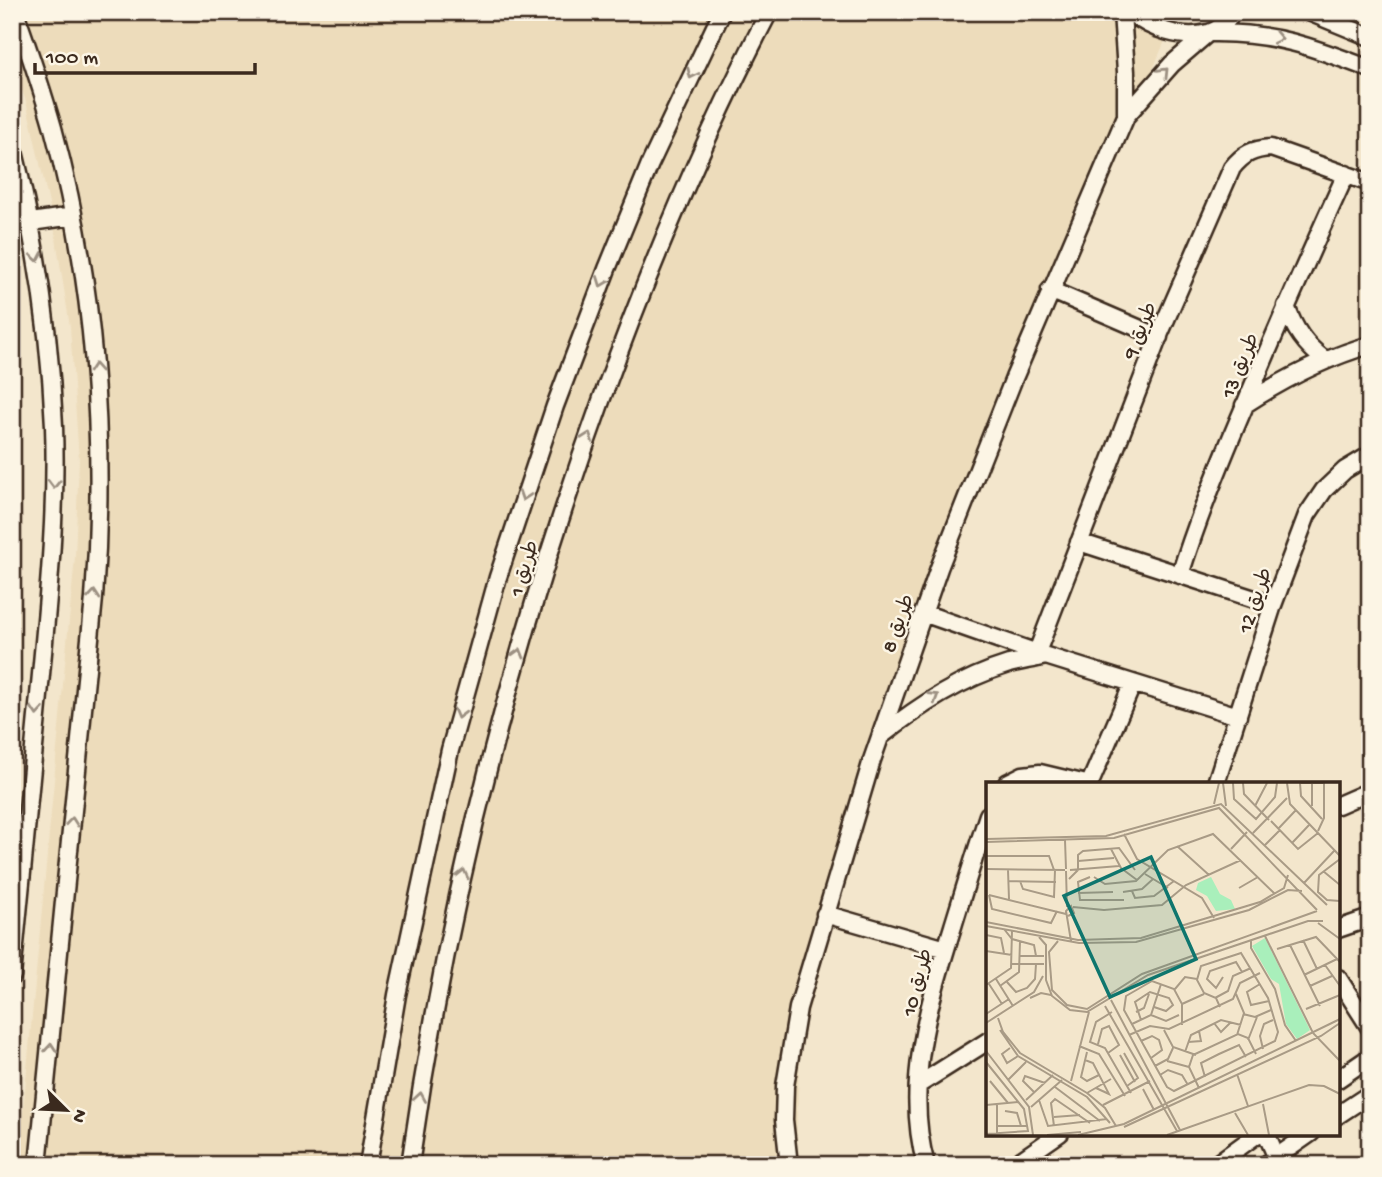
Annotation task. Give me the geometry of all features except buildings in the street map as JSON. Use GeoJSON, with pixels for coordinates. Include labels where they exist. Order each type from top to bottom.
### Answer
{"type":"FeatureCollection","features":[{"type":"Feature","properties":{"kind":"street"},"geometry":{"type":"LineString","coordinates":[[15,12],[53,129],[73,216],[88,304],[99,447],[99,522],[94,598],[38,1165]]}},
{"type":"Feature","properties":{"kind":"street","name":"طريق 1"},"geometry":{"type":"LineString","coordinates":[[368,1165],[397,996],[450,750],[498,577],[555,406],[607,269],[650,164],[722,12]]}},
{"type":"Feature","properties":{"kind":"street","name":"طريق 1"},"geometry":{"type":"LineString","coordinates":[[410,1165],[432,1018],[454,911],[515,664],[536,594],[582,454],[652,267],[690,176],[769,12]]}},
{"type":"Feature","properties":{"kind":"street","name":"طريق 8"},"geometry":{"type":"LineString","coordinates":[[1122,12],[1126,116]]}},
{"type":"Feature","properties":{"kind":"street"},"geometry":{"type":"LineString","coordinates":[[1130,12],[1161,30],[1191,35],[1242,33],[1280,38],[1370,69]]}},
{"type":"Feature","properties":{"kind":"street","name":"طريق 8"},"geometry":{"type":"LineString","coordinates":[[789,1165],[784,1120],[785,1086],[798,1008],[879,738],[991,433],[1126,116],[1172,64],[1227,20],[1233,12]]}},
{"type":"Feature","properties":{"kind":"street"},"geometry":{"type":"LineString","coordinates":[[1309,12],[1370,37]]}},
{"type":"Feature","properties":{"kind":"street"},"geometry":{"type":"LineString","coordinates":[[12,143],[31,222],[44,302],[52,386],[54,471],[50,586],[12,976]]}},
{"type":"Feature","properties":{"kind":"street","name":"طريق 9"},"geometry":{"type":"LineString","coordinates":[[1041,654],[1079,542],[1159,337],[1232,168],[1248,152],[1271,148],[1370,183]]}},
{"type":"Feature","properties":{"kind":"street","name":"طريق 13"},"geometry":{"type":"LineString","coordinates":[[1180,575],[1201,513],[1244,405],[1346,174]]}},
{"type":"Feature","properties":{"kind":"street"},"geometry":{"type":"LineString","coordinates":[[31,222],[73,216]]}},
{"type":"Feature","properties":{"kind":"street"},"geometry":{"type":"LineString","coordinates":[[1050,290],[1159,337]]}},
{"type":"Feature","properties":{"kind":"street"},"geometry":{"type":"LineString","coordinates":[[1286,306],[1296,331],[1314,352],[1325,360]]}},
{"type":"Feature","properties":{"kind":"street"},"geometry":{"type":"LineString","coordinates":[[1244,405],[1297,373],[1325,360],[1370,345]]}},
{"type":"Feature","properties":{"kind":"street","name":"طريق 12"},"geometry":{"type":"LineString","coordinates":[[1216,782],[1273,606],[1307,516],[1324,490],[1345,470],[1370,455]]}},
{"type":"Feature","properties":{"kind":"street"},"geometry":{"type":"LineString","coordinates":[[1079,542],[1273,606]]}},
{"type":"Feature","properties":{"kind":"street"},"geometry":{"type":"LineString","coordinates":[[923,613],[1041,654],[1237,716]]}},
{"type":"Feature","properties":{"kind":"street"},"geometry":{"type":"LineString","coordinates":[[879,738],[908,714],[951,688],[974,677],[1041,654]]}},
{"type":"Feature","properties":{"kind":"street"},"geometry":{"type":"LineString","coordinates":[[1090,782],[1133,683]]}},
{"type":"Feature","properties":{"kind":"street"},"geometry":{"type":"LineString","coordinates":[[1009,782],[1023,775],[1040,773],[1078,782]]}},
{"type":"Feature","properties":{"kind":"street"},"geometry":{"type":"LineString","coordinates":[[1340,804],[1370,791]]}},
{"type":"Feature","properties":{"kind":"street","name":"طريق 10"},"geometry":{"type":"LineString","coordinates":[[926,1165],[920,1136],[918,1084],[927,1016],[986,821]]}},
{"type":"Feature","properties":{"kind":"street"},"geometry":{"type":"LineString","coordinates":[[825,914],[946,949]]}},
{"type":"Feature","properties":{"kind":"street"},"geometry":{"type":"LineString","coordinates":[[1340,928],[1370,919]]}},
{"type":"Feature","properties":{"kind":"street"},"geometry":{"type":"LineString","coordinates":[[1340,981],[1370,1028]]}},
{"type":"Feature","properties":{"kind":"street"},"geometry":{"type":"LineString","coordinates":[[918,1084],[986,1042]]}},
{"type":"Feature","properties":{"kind":"street"},"geometry":{"type":"LineString","coordinates":[[1340,1078],[1370,1057]]}},
{"type":"Feature","properties":{"kind":"street"},"geometry":{"type":"LineString","coordinates":[[1340,1114],[1370,1094]]}},
{"type":"Feature","properties":{"kind":"street"},"geometry":{"type":"LineString","coordinates":[[1014,1165],[1057,1135]]}},
{"type":"Feature","properties":{"kind":"street"},"geometry":{"type":"LineString","coordinates":[[1215,1165],[1256,1135]]}},
{"type":"Feature","properties":{"kind":"street"},"geometry":{"type":"LineString","coordinates":[[1267,1135],[1274,1162],[1308,1135]]}},
{"type":"Feature","properties":{"kind":"shaded area"},"geometry":{"type":"Polygon","coordinates":[[[12,12],[1177,12],[964,520],[859,829],[800,1043],[796,1143],[801,1165],[18,1165],[75,557],[79,460],[70,327],[54,226],[26,101],[12,65],[12,12]]]}}]}
